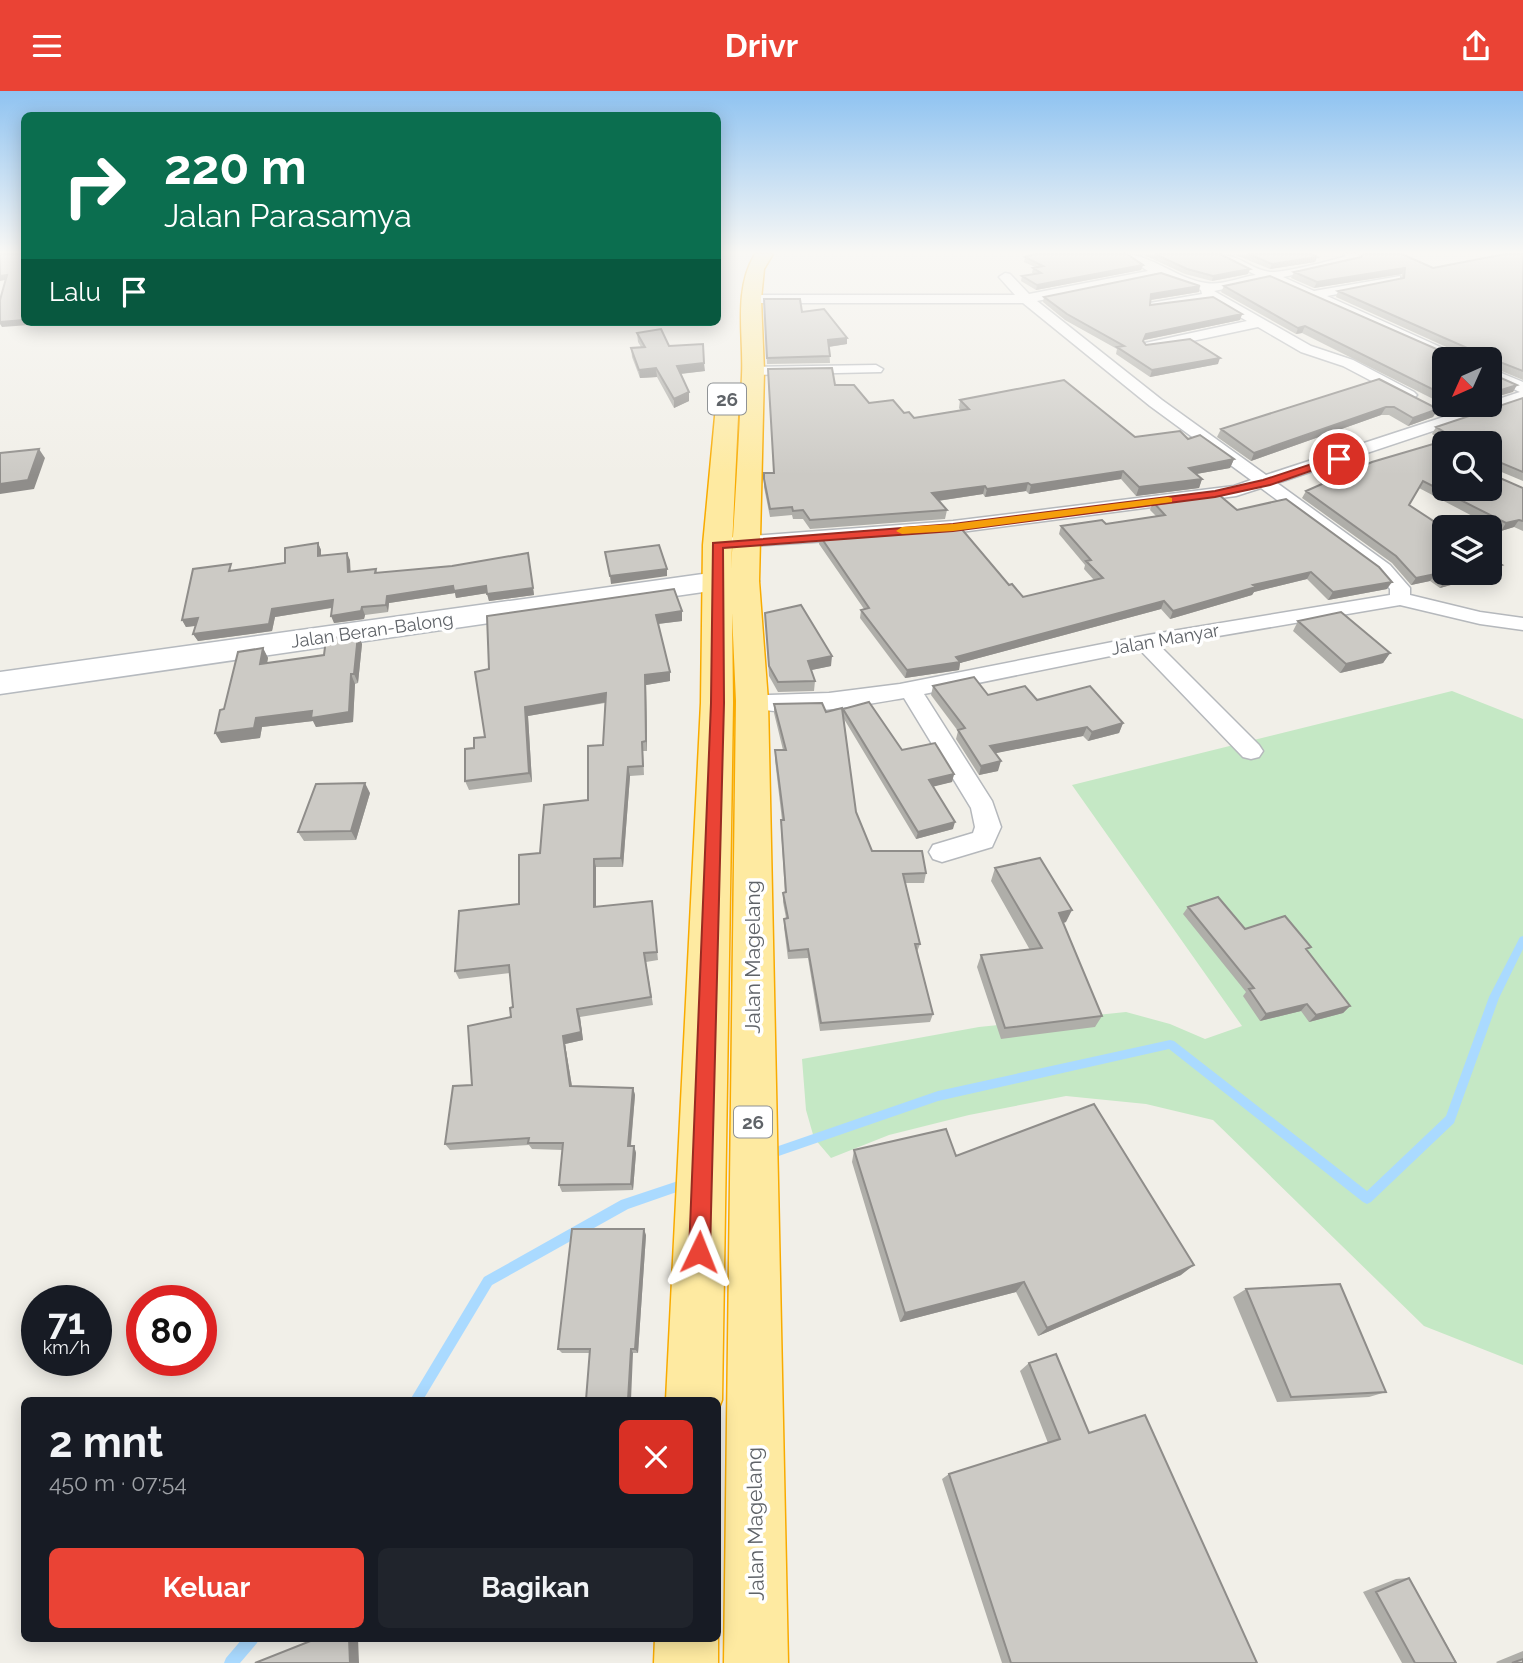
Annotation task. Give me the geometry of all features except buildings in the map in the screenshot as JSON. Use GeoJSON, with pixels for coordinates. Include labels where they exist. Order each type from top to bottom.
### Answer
{"type":"FeatureCollection","features":[{"type":"Feature","properties":{"kind":"highway","name":"Jalan Magelang"},"geometry":{"type":"LineString","coordinates":[[732,327],[729,371],[732,562],[752,701],[756,1663]]}},
{"type":"Feature","properties":{"kind":"highway","name":"Jalan Magelang"},"geometry":{"type":"LineString","coordinates":[[694,1397],[717,703],[753,371],[752,327]]}},
{"type":"Feature","properties":{"kind":"highway"},"geometry":{"type":"LineString","coordinates":[[686,1663],[687,1642]]}},
{"type":"Feature","properties":{"kind":"main road","name":"Jalan Beran-Balong"},"geometry":{"type":"LineString","coordinates":[[0,683],[732,562]]}},
{"type":"Feature","properties":{"kind":"street"},"geometry":{"type":"LineString","coordinates":[[1061,327],[1156,403],[1383,569],[1401,588],[1400,599],[1480,618],[1523,624]]}},
{"type":"Feature","properties":{"kind":"street"},"geometry":{"type":"LineString","coordinates":[[1150,346],[1238,327]]}},
{"type":"Feature","properties":{"kind":"street"},"geometry":{"type":"LineString","coordinates":[[1267,327],[1306,349],[1348,363],[1453,419]]}},
{"type":"Feature","properties":{"kind":"street"},"geometry":{"type":"LineString","coordinates":[[1388,327],[1433,347]]}},
{"type":"Feature","properties":{"kind":"street"},"geometry":{"type":"LineString","coordinates":[[753,371],[876,369]]}},
{"type":"Feature","properties":{"kind":"street"},"geometry":{"type":"LineString","coordinates":[[1502,378],[1523,388]]}},
{"type":"Feature","properties":{"kind":"street"},"geometry":{"type":"LineString","coordinates":[[732,562],[953,527],[1215,494],[1266,483],[1523,396]]}},
{"type":"Feature","properties":{"kind":"street"},"geometry":{"type":"LineString","coordinates":[[1413,434],[1432,444]]}},
{"type":"Feature","properties":{"kind":"street","name":"Jalan Manyar"},"geometry":{"type":"LineString","coordinates":[[752,701],[792,705],[909,688],[1145,643],[1400,599]]}},
{"type":"Feature","properties":{"kind":"street"},"geometry":{"type":"LineString","coordinates":[[1145,643],[1251,751]]}},
{"type":"Feature","properties":{"kind":"street"},"geometry":{"type":"LineString","coordinates":[[909,688],[983,807],[988,827],[983,840],[942,852]]}},
{"type":"Feature","properties":{"kind":"green space"},"geometry":{"type":"Polygon","coordinates":[[[1452,691],[1523,719],[1523,1365],[1424,1326],[1213,1120],[1146,1104],[1066,1096],[969,1115],[889,1135],[831,1158],[814,1138],[806,1110],[802,1059],[979,1027],[1126,1012],[1170,1024],[1205,1039],[1242,1026],[1072,785],[1452,691]]]}},
{"type":"Feature","properties":{"kind":"waterway"},"geometry":{"type":"LineString","coordinates":[[767,1155],[938,1096],[1170,1044],[1367,1198],[1450,1119],[1494,997],[1523,940]]}},
{"type":"Feature","properties":{"kind":"waterway"},"geometry":{"type":"LineString","coordinates":[[418,1397],[488,1281],[625,1204],[687,1183]]}},
{"type":"Feature","properties":{"kind":"waterway"},"geometry":{"type":"LineString","coordinates":[[231,1663],[249,1642]]}},
{"type":"Feature","properties":{"kind":"slow traffic"},"geometry":{"type":"LineString","coordinates":[[902,531],[1168,500]]}},
{"type":"Feature","properties":{"kind":"route"},"geometry":{"type":"LineString","coordinates":[[699,1252],[717,703],[717,545],[953,527],[1215,494],[1266,483],[1339,459]]}}]}
